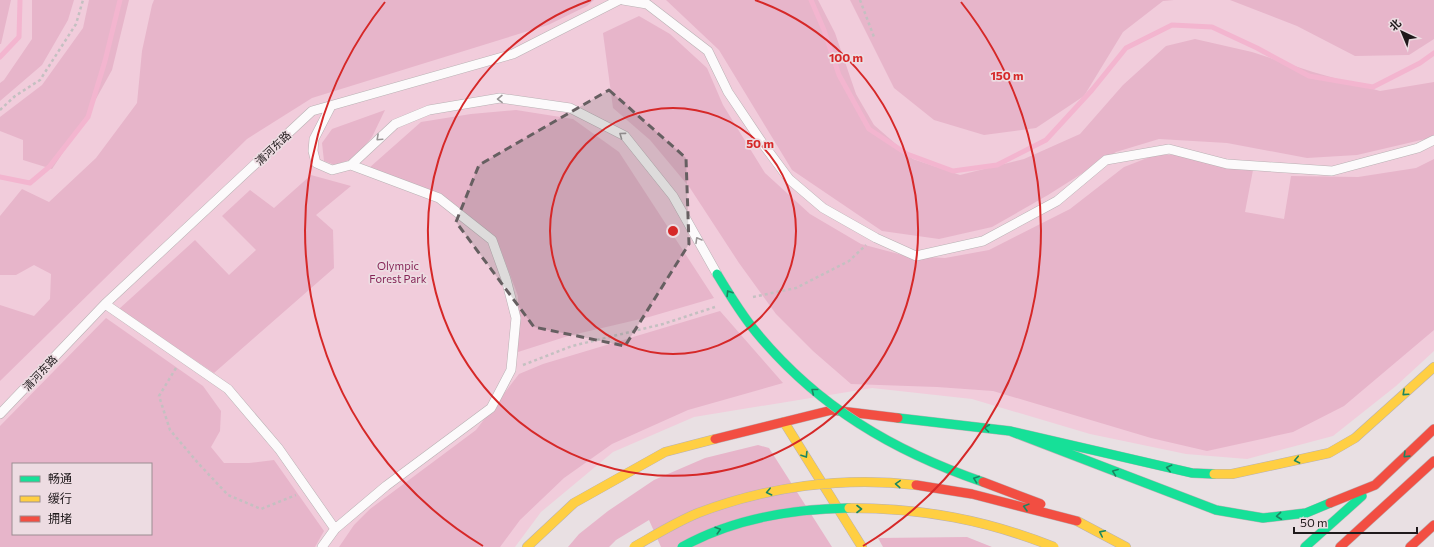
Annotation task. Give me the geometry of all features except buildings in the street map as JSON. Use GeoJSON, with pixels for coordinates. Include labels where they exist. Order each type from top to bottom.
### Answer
{"type":"FeatureCollection","features":[{"type":"Feature","properties":{"kind":"main road"},"geometry":{"type":"LineString","coordinates":[[717,274],[743,315],[773,353],[808,386],[859,424],[900,448],[922,458],[1017,494],[1105,534],[1126,547]]}},
{"type":"Feature","properties":{"kind":"main road"},"geometry":{"type":"LineString","coordinates":[[527,547],[574,503],[665,452],[832,410],[1010,431],[1192,473],[1232,474],[1329,453],[1356,438],[1434,367]]}},
{"type":"Feature","properties":{"kind":"main road"},"geometry":{"type":"LineString","coordinates":[[784,422],[862,547]]}},
{"type":"Feature","properties":{"kind":"main road"},"geometry":{"type":"LineString","coordinates":[[1306,547],[1375,485],[1434,428]]}},
{"type":"Feature","properties":{"kind":"main road"},"geometry":{"type":"LineString","coordinates":[[1010,431],[1216,510],[1263,518],[1306,513],[1375,485]]}},
{"type":"Feature","properties":{"kind":"main road"},"geometry":{"type":"LineString","coordinates":[[1340,547],[1434,461]]}},
{"type":"Feature","properties":{"kind":"main road"},"geometry":{"type":"LineString","coordinates":[[634,547],[677,522],[731,502],[799,486],[863,482],[910,484],[948,490],[1009,503],[1077,521]]}},
{"type":"Feature","properties":{"kind":"main road"},"geometry":{"type":"LineString","coordinates":[[682,547],[709,533],[751,520],[776,515],[810,510],[882,509],[916,510],[970,520],[1025,536],[1054,547]]}},
{"type":"Feature","properties":{"kind":"main road"},"geometry":{"type":"LineString","coordinates":[[1410,547],[1434,525]]}},
{"type":"Feature","properties":{"kind":"lane","name":"清河东路"},"geometry":{"type":"LineString","coordinates":[[0,414],[105,304],[312,111],[513,54],[619,0]]}},
{"type":"Feature","properties":{"kind":"lane"},"geometry":{"type":"LineString","coordinates":[[623,0],[647,4],[708,51],[728,92],[789,179],[823,208],[876,238],[916,256],[983,240],[1057,201],[1106,160],[1169,149],[1227,164],[1332,171],[1418,148],[1434,140]]}},
{"type":"Feature","properties":{"kind":"lane"},"geometry":{"type":"LineString","coordinates":[[331,106],[314,139],[313,151],[316,163],[332,170],[351,165],[395,124],[429,110],[500,98],[570,108],[625,136],[673,196],[717,274]]}},
{"type":"Feature","properties":{"kind":"lane"},"geometry":{"type":"LineString","coordinates":[[322,547],[335,529],[386,486],[491,408],[511,370],[516,318],[506,279],[492,240],[439,198],[351,165]]}},
{"type":"Feature","properties":{"kind":"lane"},"geometry":{"type":"LineString","coordinates":[[105,304],[228,389],[279,449],[335,529]]}},
{"type":"Feature","properties":{"kind":"path"},"geometry":{"type":"LineString","coordinates":[[0,110],[15,96],[40,80],[76,24],[83,0]]}},
{"type":"Feature","properties":{"kind":"path"},"geometry":{"type":"LineString","coordinates":[[860,0],[874,37]]}},
{"type":"Feature","properties":{"kind":"path"},"geometry":{"type":"LineString","coordinates":[[746,299],[796,288],[849,261],[876,238]]}},
{"type":"Feature","properties":{"kind":"path"},"geometry":{"type":"LineString","coordinates":[[511,370],[572,346],[663,324],[718,306]]}},
{"type":"Feature","properties":{"kind":"path"},"geometry":{"type":"LineString","coordinates":[[182,357],[159,396],[170,430],[198,463],[228,494],[261,509],[308,490]]}},
{"type":"Feature","properties":{"kind":"highlighted area"},"geometry":{"type":"Polygon","coordinates":[[[609,90],[686,158],[689,244],[625,346],[534,327],[456,222],[479,165],[609,90]]]}},
{"type":"Feature","properties":{"kind":"green space","name":"Olympic Forest Park"},"geometry":{"type":"Polygon","coordinates":[[[0,0],[1434,0],[1434,351],[1396,386],[1333,436],[1247,459],[1186,454],[1090,434],[972,399],[872,388],[694,417],[613,452],[541,512],[515,547],[0,547],[0,0]]]}},
{"type":"Feature","properties":{"kind":"shaded area"},"geometry":{"type":"Polygon","coordinates":[[[0,0],[11,0],[1,44],[0,44],[0,0]]]}},
{"type":"Feature","properties":{"kind":"shaded area"},"geometry":{"type":"Polygon","coordinates":[[[32,0],[74,0],[68,20],[42,65],[0,101],[0,83],[4,80],[32,39],[32,0]]]}},
{"type":"Feature","properties":{"kind":"shaded area"},"geometry":{"type":"Polygon","coordinates":[[[89,0],[129,0],[112,70],[82,124],[52,169],[23,160],[23,140],[0,131],[0,117],[42,85],[83,28],[89,0]]]}},
{"type":"Feature","properties":{"kind":"shaded area"},"geometry":{"type":"Polygon","coordinates":[[[154,0],[594,0],[587,6],[548,25],[312,98],[247,139],[0,381],[0,305],[34,316],[50,299],[51,274],[34,265],[16,275],[0,275],[0,216],[22,189],[49,202],[96,158],[137,103],[142,51],[154,0]]]}},
{"type":"Feature","properties":{"kind":"shaded area"},"geometry":{"type":"Polygon","coordinates":[[[666,0],[818,0],[835,33],[856,94],[874,125],[913,159],[960,175],[1024,159],[1080,134],[1123,85],[1166,46],[1195,39],[1252,52],[1313,72],[1380,91],[1434,82],[1434,137],[1357,155],[1307,158],[1227,143],[1159,139],[1116,152],[1048,195],[992,227],[939,239],[882,231],[792,170],[719,50],[666,0]]]}},
{"type":"Feature","properties":{"kind":"shaded area"},"geometry":{"type":"Polygon","coordinates":[[[850,0],[1174,0],[1163,1],[1123,32],[1084,96],[1036,128],[984,135],[934,120],[894,88],[850,0]]]}},
{"type":"Feature","properties":{"kind":"shaded area"},"geometry":{"type":"Polygon","coordinates":[[[1230,0],[1434,0],[1434,39],[1409,55],[1355,56],[1297,26],[1230,0]]]}},
{"type":"Feature","properties":{"kind":"shaded area"},"geometry":{"type":"Polygon","coordinates":[[[639,16],[670,34],[707,68],[723,105],[765,173],[810,214],[861,244],[906,256],[945,258],[989,250],[1070,209],[1124,167],[1155,155],[1181,155],[1253,170],[1245,212],[1284,219],[1291,176],[1358,177],[1416,168],[1434,159],[1434,330],[1344,406],[1293,432],[1207,451],[1151,438],[993,391],[937,387],[851,384],[813,351],[776,314],[739,263],[690,188],[650,140],[613,108],[603,33],[639,16]]]}},
{"type":"Feature","properties":{"kind":"shaded area"},"geometry":{"type":"Polygon","coordinates":[[[385,110],[372,137],[355,158],[335,165],[324,161],[322,143],[332,129],[385,110]]]}},
{"type":"Feature","properties":{"kind":"shaded area"},"geometry":{"type":"Polygon","coordinates":[[[516,110],[573,119],[619,152],[714,298],[649,317],[568,336],[518,352],[518,296],[500,248],[486,231],[444,197],[369,168],[421,122],[471,114],[516,110]]]}},
{"type":"Feature","properties":{"kind":"shaded area"},"geometry":{"type":"Polygon","coordinates":[[[311,175],[351,186],[316,215],[333,230],[334,268],[214,373],[119,309],[195,240],[229,275],[256,250],[222,216],[250,190],[274,208],[311,175]]]}},
{"type":"Feature","properties":{"kind":"shaded area"},"geometry":{"type":"Polygon","coordinates":[[[720,311],[783,383],[688,410],[612,444],[564,478],[520,520],[500,547],[339,547],[354,525],[370,509],[476,430],[519,374],[543,364],[720,311]]]}},
{"type":"Feature","properties":{"kind":"shaded area"},"geometry":{"type":"Polygon","coordinates":[[[106,318],[203,386],[221,411],[220,431],[211,447],[224,463],[249,463],[274,460],[324,531],[315,547],[0,547],[0,426],[106,318]]]}},
{"type":"Feature","properties":{"kind":"shaded area"},"geometry":{"type":"Polygon","coordinates":[[[758,445],[769,448],[832,547],[661,547],[649,520],[616,540],[609,547],[568,547],[579,534],[608,511],[654,480],[705,458],[758,445]]]}},
{"type":"Feature","properties":{"kind":"shaded area"},"geometry":{"type":"Polygon","coordinates":[[[967,537],[992,547],[883,547],[878,538],[967,537]]]}},
{"type":"Feature","properties":{"kind":"waterway"},"geometry":{"type":"LineString","coordinates":[[0,57],[19,37],[20,0]]}},
{"type":"Feature","properties":{"kind":"waterway"},"geometry":{"type":"LineString","coordinates":[[0,177],[30,183],[49,167],[88,117],[105,61],[120,0]]}},
{"type":"Feature","properties":{"kind":"waterway"},"geometry":{"type":"LineString","coordinates":[[811,0],[824,30],[839,75],[869,129],[907,154],[953,171],[997,165],[1046,140],[1092,90],[1126,48],[1172,25],[1212,27],[1257,48],[1309,76],[1373,87],[1420,63],[1434,53]]}},
{"type":"Feature","properties":{"kind":"traffic: fast"},"geometry":{"type":"LineString","coordinates":[[717,274],[740,311],[756,332],[780,359],[805,383],[831,404],[859,424],[888,441],[950,470],[983,482]]}},
{"type":"Feature","properties":{"kind":"traffic: fast"},"geometry":{"type":"LineString","coordinates":[[898,418],[1010,431],[1192,473],[1214,474]]}},
{"type":"Feature","properties":{"kind":"traffic: fast"},"geometry":{"type":"LineString","coordinates":[[1010,431],[1216,510],[1263,518],[1306,513],[1330,503]]}},
{"type":"Feature","properties":{"kind":"traffic: fast"},"geometry":{"type":"LineString","coordinates":[[1305,547],[1362,496]]}},
{"type":"Feature","properties":{"kind":"traffic: fast"},"geometry":{"type":"LineString","coordinates":[[682,547],[721,529],[763,517],[784,513],[849,508]]}},
{"type":"Feature","properties":{"kind":"traffic: slow"},"geometry":{"type":"LineString","coordinates":[[1214,474],[1232,474],[1329,453],[1355,438],[1434,367]]}},
{"type":"Feature","properties":{"kind":"traffic: slow"},"geometry":{"type":"LineString","coordinates":[[784,422],[862,547]]}},
{"type":"Feature","properties":{"kind":"traffic: slow"},"geometry":{"type":"LineString","coordinates":[[527,547],[574,503],[665,452],[715,439]]}},
{"type":"Feature","properties":{"kind":"traffic: slow"},"geometry":{"type":"LineString","coordinates":[[634,547],[698,513],[750,496],[778,490],[833,483],[861,482],[916,485]]}},
{"type":"Feature","properties":{"kind":"traffic: slow"},"geometry":{"type":"LineString","coordinates":[[849,508],[902,510],[954,517],[1004,530],[1054,547]]}},
{"type":"Feature","properties":{"kind":"traffic: slow"},"geometry":{"type":"LineString","coordinates":[[1077,521],[1126,547]]}},
{"type":"Feature","properties":{"kind":"traffic: jam"},"geometry":{"type":"LineString","coordinates":[[715,439],[832,410],[898,418]]}},
{"type":"Feature","properties":{"kind":"traffic: jam"},"geometry":{"type":"LineString","coordinates":[[1330,503],[1375,485],[1434,429]]}},
{"type":"Feature","properties":{"kind":"traffic: jam"},"geometry":{"type":"LineString","coordinates":[[1340,547],[1434,461]]}},
{"type":"Feature","properties":{"kind":"traffic: jam"},"geometry":{"type":"LineString","coordinates":[[983,482],[1041,504]]}},
{"type":"Feature","properties":{"kind":"traffic: jam"},"geometry":{"type":"LineString","coordinates":[[916,485],[972,494],[1077,521]]}},
{"type":"Feature","properties":{"kind":"traffic: jam"},"geometry":{"type":"LineString","coordinates":[[1410,547],[1434,525]]}}]}
